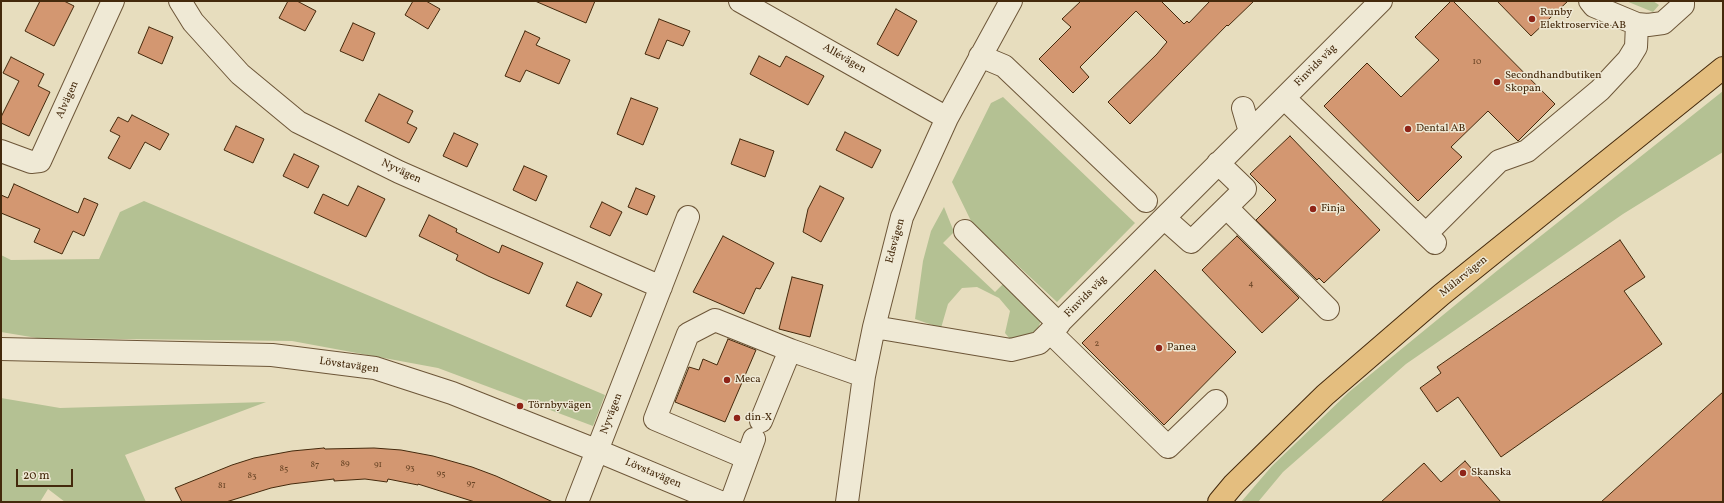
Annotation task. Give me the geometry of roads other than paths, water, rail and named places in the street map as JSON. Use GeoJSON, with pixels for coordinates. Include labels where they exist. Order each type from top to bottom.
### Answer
{"type":"FeatureCollection","features":[{"type":"Feature","properties":{"kind":"main road","name":"Mälarvägen"},"geometry":{"type":"LineString","coordinates":[[1219,502],[1234,484],[1325,395],[1429,305],[1723,68]]}},
{"type":"Feature","properties":{"kind":"street","name":"Alvägen"},"geometry":{"type":"LineString","coordinates":[[1,151],[31,162],[40,161],[113,1]]}},
{"type":"Feature","properties":{"kind":"street","name":"Nyvägen"},"geometry":{"type":"LineString","coordinates":[[180,1],[193,22],[240,74],[298,122],[399,172],[661,288]]}},
{"type":"Feature","properties":{"kind":"street","name":"Allévägen"},"geometry":{"type":"LineString","coordinates":[[740,1],[947,118]]}},
{"type":"Feature","properties":{"kind":"street","name":"Edsvägen"},"geometry":{"type":"LineString","coordinates":[[846,502],[864,376],[874,327],[902,217],[947,118],[1011,1]]}},
{"type":"Feature","properties":{"kind":"street","name":"Finvids väg"},"geometry":{"type":"LineString","coordinates":[[874,327],[1011,350],[1039,343],[1381,1]]}},
{"type":"Feature","properties":{"kind":"street"},"geometry":{"type":"LineString","coordinates":[[1590,1],[1594,6],[1643,24],[1663,23],[1682,5],[1684,1]]}},
{"type":"Feature","properties":{"kind":"street"},"geometry":{"type":"LineString","coordinates":[[1284,98],[1430,239],[1499,161],[1528,151],[1600,90],[1628,60],[1636,47],[1643,24]]}},
{"type":"Feature","properties":{"kind":"street"},"geometry":{"type":"LineString","coordinates":[[980,56],[1004,66],[1146,201]]}},
{"type":"Feature","properties":{"kind":"street"},"geometry":{"type":"LineString","coordinates":[[1243,108],[1250,132]]}},
{"type":"Feature","properties":{"kind":"street"},"geometry":{"type":"LineString","coordinates":[[1164,218],[1191,242],[1227,208],[1245,189],[1218,163]]}},
{"type":"Feature","properties":{"kind":"street"},"geometry":{"type":"LineString","coordinates":[[1227,208],[1328,309]]}},
{"type":"Feature","properties":{"kind":"street","name":"Nyvägen"},"geometry":{"type":"LineString","coordinates":[[598,451],[688,217]]}},
{"type":"Feature","properties":{"kind":"street"},"geometry":{"type":"LineString","coordinates":[[965,231],[1168,447],[1216,401]]}},
{"type":"Feature","properties":{"kind":"street"},"geometry":{"type":"LineString","coordinates":[[754,439],[655,419],[688,334],[715,320],[790,350],[864,376]]}},
{"type":"Feature","properties":{"kind":"street","name":"Lövstavägen"},"geometry":{"type":"LineString","coordinates":[[1,349],[272,355],[375,368],[452,393],[598,451],[720,502]]}},
{"type":"Feature","properties":{"kind":"street"},"geometry":{"type":"LineString","coordinates":[[731,502],[754,439],[790,350]]}},
{"type":"Feature","properties":{"kind":"street"},"geometry":{"type":"LineString","coordinates":[[577,502],[598,451]]}},
{"type":"Feature","properties":{"kind":"place","name":"Runby Elektroservice AB"},"geometry":{"type":"Point","coordinates":[1532,19]}},
{"type":"Feature","properties":{"kind":"place","name":"Secondhandbutiken Skopan"},"geometry":{"type":"Point","coordinates":[1497,82]}},
{"type":"Feature","properties":{"kind":"place","name":"Dental AB"},"geometry":{"type":"Point","coordinates":[1408,129]}},
{"type":"Feature","properties":{"kind":"place","name":"Finja"},"geometry":{"type":"Point","coordinates":[1313,209]}},
{"type":"Feature","properties":{"kind":"place","name":"Panea"},"geometry":{"type":"Point","coordinates":[1159,348]}},
{"type":"Feature","properties":{"kind":"place","name":"Meca"},"geometry":{"type":"Point","coordinates":[727,380]}},
{"type":"Feature","properties":{"kind":"place","name":"Törnbyvägen"},"geometry":{"type":"Point","coordinates":[520,406]}},
{"type":"Feature","properties":{"kind":"place","name":"din-X"},"geometry":{"type":"Point","coordinates":[737,418]}},
{"type":"Feature","properties":{"kind":"place","name":"Skanska"},"geometry":{"type":"Point","coordinates":[1463,473]}}]}
